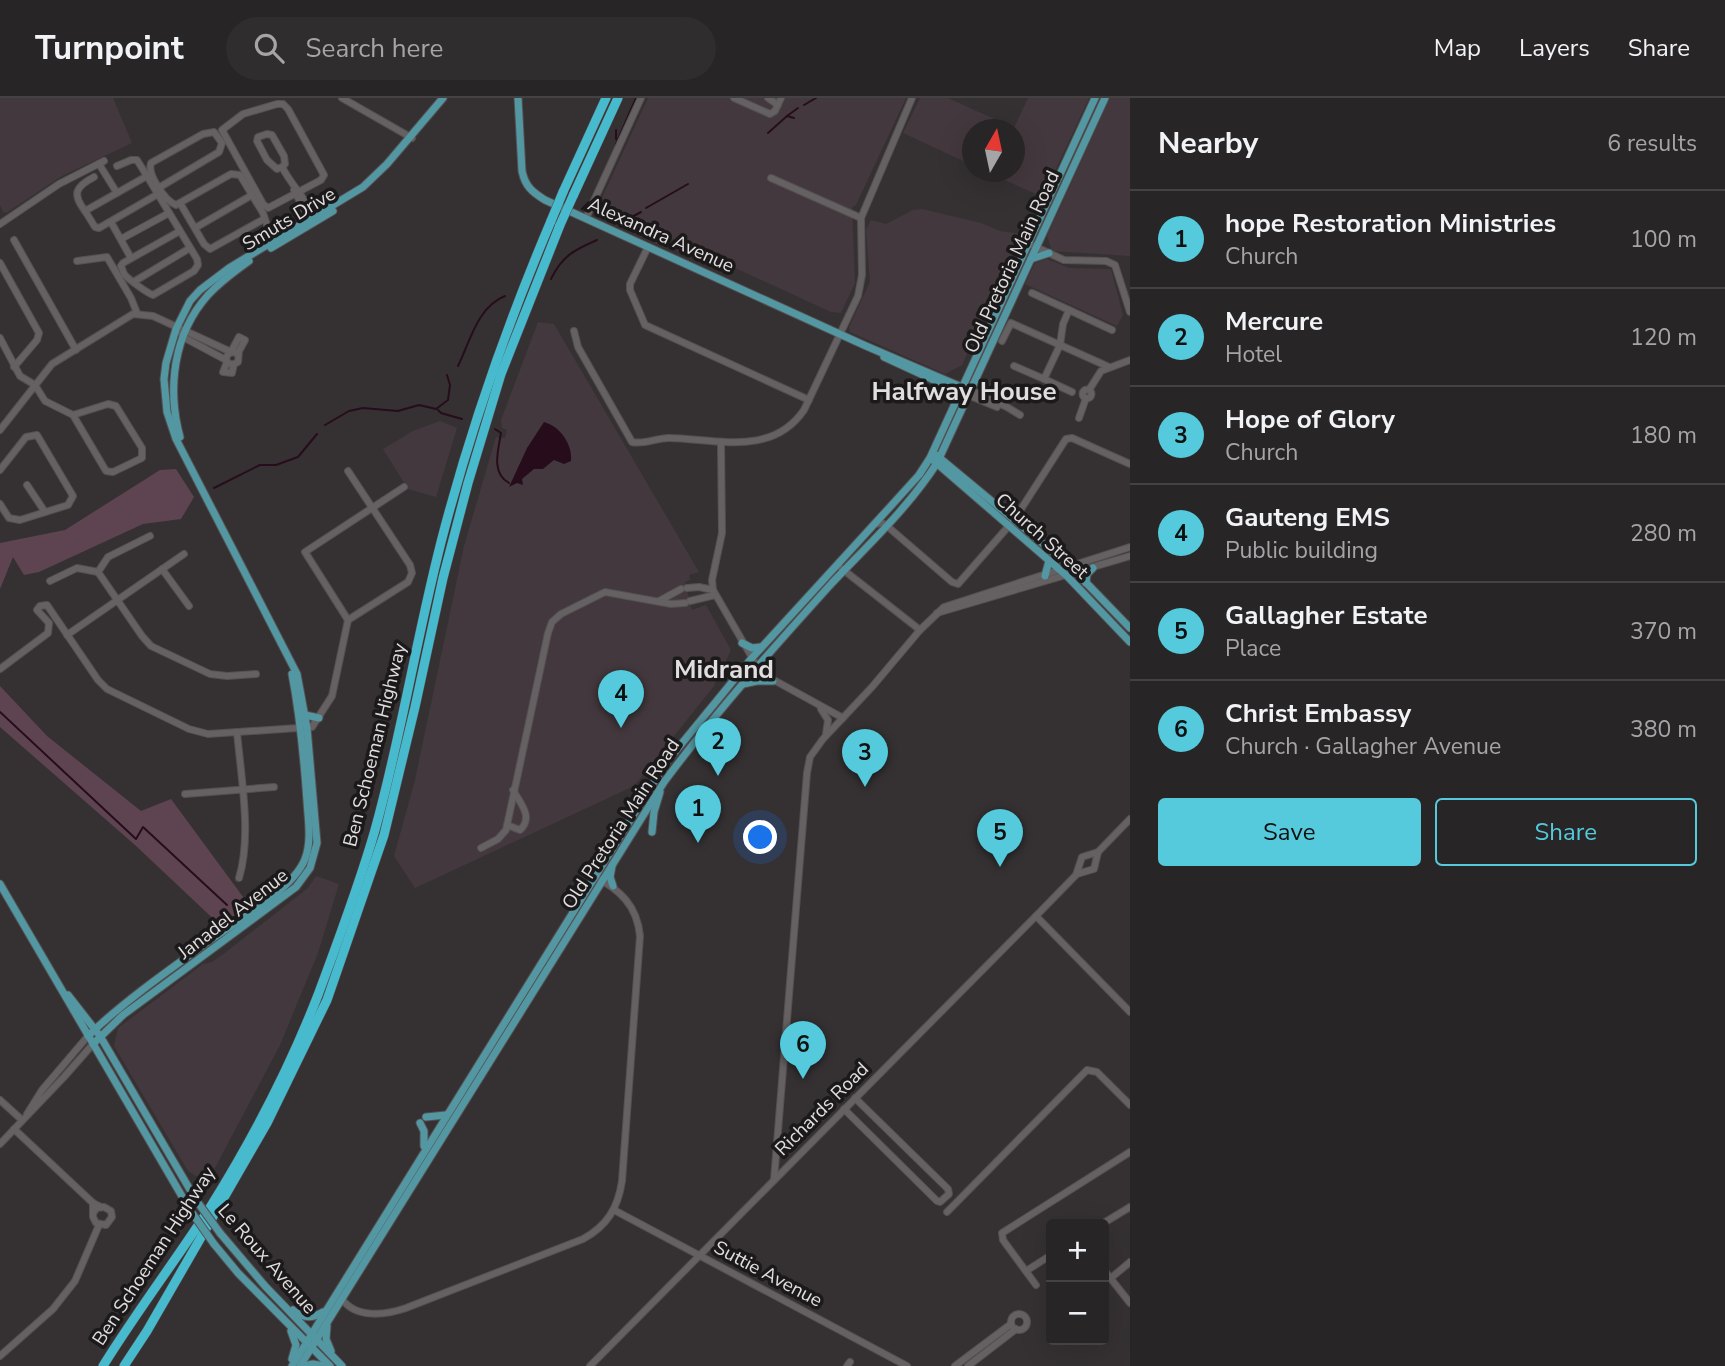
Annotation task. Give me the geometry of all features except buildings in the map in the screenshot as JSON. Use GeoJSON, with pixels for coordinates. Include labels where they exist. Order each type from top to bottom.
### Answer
{"type":"FeatureCollection","features":[{"type":"Feature","properties":{"kind":"highway","name":"Ben Schoeman Highway"},"geometry":{"type":"LineString","coordinates":[[126,1366],[267,1123],[327,1000],[384,835],[467,483],[501,374],[555,223],[563,192],[606,98]]}},
{"type":"Feature","properties":{"kind":"highway","name":"Ben Schoeman Highway"},"geometry":{"type":"LineString","coordinates":[[101,1366],[210,1207],[230,1173],[289,1061],[317,998],[374,832],[458,480],[522,288],[555,223],[573,196],[618,98]]}},
{"type":"Feature","properties":{"kind":"main road","name":"Smuts Drive"},"geometry":{"type":"LineString","coordinates":[[180,332],[190,301],[200,290],[216,276],[290,231],[351,200],[379,179],[443,98]]}},
{"type":"Feature","properties":{"kind":"main road","name":"Alexandra Avenue"},"geometry":{"type":"LineString","coordinates":[[515,98],[522,171],[528,187],[545,200],[965,391]]}},
{"type":"Feature","properties":{"kind":"main road","name":"Old Pretoria Main Road"},"geometry":{"type":"LineString","coordinates":[[331,1310],[342,1299],[665,764],[762,646],[934,458],[952,411],[965,391],[1027,243],[1095,98]]}},
{"type":"Feature","properties":{"kind":"main road","name":"Old Pretoria Main Road"},"geometry":{"type":"LineString","coordinates":[[290,1366],[309,1345],[421,1153],[597,878],[614,859],[664,782],[713,718],[757,667],[911,499],[934,458],[1031,259],[1105,98]]}},
{"type":"Feature","properties":{"kind":"main road","name":"Smuts Drive"},"geometry":{"type":"LineString","coordinates":[[180,332],[219,284],[312,220]]}},
{"type":"Feature","properties":{"kind":"main road"},"geometry":{"type":"LineString","coordinates":[[1031,259],[1048,253],[1042,235]]}},
{"type":"Feature","properties":{"kind":"main road","name":"Janadel Avenue"},"geometry":{"type":"LineString","coordinates":[[180,332],[173,401],[187,460],[297,674],[305,715],[304,728]]}},
{"type":"Feature","properties":{"kind":"main road","name":"Alexandra Avenue"},"geometry":{"type":"LineString","coordinates":[[866,346],[877,354],[943,385],[965,391]]}},
{"type":"Feature","properties":{"kind":"main road"},"geometry":{"type":"LineString","coordinates":[[943,385],[950,395],[952,411]]}},
{"type":"Feature","properties":{"kind":"main road","name":"Church Street"},"geometry":{"type":"LineString","coordinates":[[934,458],[1074,570],[1130,628]]}},
{"type":"Feature","properties":{"kind":"main road","name":"Church Street"},"geometry":{"type":"LineString","coordinates":[[934,458],[1008,527],[1064,573],[1130,642]]}},
{"type":"Feature","properties":{"kind":"main road"},"geometry":{"type":"LineString","coordinates":[[1045,576],[1049,561]]}},
{"type":"Feature","properties":{"kind":"main road"},"geometry":{"type":"LineString","coordinates":[[1086,583],[1087,574],[1093,568]]}},
{"type":"Feature","properties":{"kind":"main road"},"geometry":{"type":"LineString","coordinates":[[742,643],[752,648],[762,646]]}},
{"type":"Feature","properties":{"kind":"main road","name":"Janadel Avenue"},"geometry":{"type":"LineString","coordinates":[[97,1032],[288,893],[307,874],[317,843],[304,728],[289,656]]}},
{"type":"Feature","properties":{"kind":"main road"},"geometry":{"type":"LineString","coordinates":[[743,684],[773,681]]}},
{"type":"Feature","properties":{"kind":"main road"},"geometry":{"type":"LineString","coordinates":[[305,715],[319,718]]}},
{"type":"Feature","properties":{"kind":"main road"},"geometry":{"type":"LineString","coordinates":[[652,832],[654,811],[664,782]]}},
{"type":"Feature","properties":{"kind":"main road"},"geometry":{"type":"LineString","coordinates":[[614,859],[610,874],[614,886]]}},
{"type":"Feature","properties":{"kind":"main road","name":"Le Roux Avenue"},"geometry":{"type":"LineString","coordinates":[[0,884],[190,1210],[238,1273],[330,1366]]}},
{"type":"Feature","properties":{"kind":"main road","name":"Le Roux Avenue"},"geometry":{"type":"LineString","coordinates":[[62,990],[97,1032],[196,1200],[220,1233],[275,1297],[342,1366]]}},
{"type":"Feature","properties":{"kind":"main road"},"geometry":{"type":"LineString","coordinates":[[88,1035],[97,1032]]}},
{"type":"Feature","properties":{"kind":"main road"},"geometry":{"type":"LineString","coordinates":[[93,1044],[97,1032]]}},
{"type":"Feature","properties":{"kind":"main road"},"geometry":{"type":"LineString","coordinates":[[426,1117],[446,1115]]}},
{"type":"Feature","properties":{"kind":"main road"},"geometry":{"type":"LineString","coordinates":[[420,1123],[425,1137],[421,1153]]}},
{"type":"Feature","properties":{"kind":"main road"},"geometry":{"type":"LineString","coordinates":[[275,1297],[303,1317],[331,1310]]}},
{"type":"Feature","properties":{"kind":"main road"},"geometry":{"type":"LineString","coordinates":[[331,1310],[325,1336],[335,1358]]}},
{"type":"Feature","properties":{"kind":"main road"},"geometry":{"type":"LineString","coordinates":[[285,1322],[296,1347],[290,1366]]}},
{"type":"Feature","properties":{"kind":"main road","name":"Old Pretoria Main Road"},"geometry":{"type":"LineString","coordinates":[[302,1366],[309,1345]]}},
{"type":"Feature","properties":{"kind":"main road"},"geometry":{"type":"LineString","coordinates":[[302,1366],[324,1366]]}},
{"type":"Feature","properties":{"kind":"street"},"geometry":{"type":"LineString","coordinates":[[342,98],[412,135]]}},
{"type":"Feature","properties":{"kind":"street"},"geometry":{"type":"LineString","coordinates":[[586,218],[641,98]]}},
{"type":"Feature","properties":{"kind":"street"},"geometry":{"type":"LineString","coordinates":[[734,98],[770,114],[775,111],[779,102],[768,98]]}},
{"type":"Feature","properties":{"kind":"street"},"geometry":{"type":"LineString","coordinates":[[574,331],[578,347],[632,442],[668,438],[721,443],[772,437],[797,419],[809,400],[861,287],[861,218],[912,98]]}},
{"type":"Feature","properties":{"kind":"street"},"geometry":{"type":"LineString","coordinates":[[277,104],[285,105],[324,173],[321,180],[296,191],[269,208],[265,206],[222,133],[222,128],[250,111],[277,104]]}},
{"type":"Feature","properties":{"kind":"street"},"geometry":{"type":"LineString","coordinates":[[94,177],[81,183],[77,191],[78,199],[97,228],[111,222],[159,191],[219,152],[222,143],[215,133],[203,134],[151,163],[149,169],[159,191],[169,213],[180,231],[190,248],[198,263],[196,269],[153,295],[128,279],[121,268],[122,265],[180,231]]}},
{"type":"Feature","properties":{"kind":"street"},"geometry":{"type":"LineString","coordinates":[[272,135],[285,159],[282,167],[274,168],[267,160],[257,141],[259,136],[272,135]]}},
{"type":"Feature","properties":{"kind":"street"},"geometry":{"type":"LineString","coordinates":[[117,166],[137,160],[159,191],[169,202],[176,205],[233,173],[241,176],[272,233],[280,235],[290,231]]}},
{"type":"Feature","properties":{"kind":"street"},"geometry":{"type":"LineString","coordinates":[[0,211],[1,223],[59,184],[102,163],[117,193]]}},
{"type":"Feature","properties":{"kind":"street"},"geometry":{"type":"LineString","coordinates":[[282,167],[312,220]]}},
{"type":"Feature","properties":{"kind":"street"},"geometry":{"type":"LineString","coordinates":[[85,211],[147,176]]}},
{"type":"Feature","properties":{"kind":"street"},"geometry":{"type":"LineString","coordinates":[[771,178],[861,218]]}},
{"type":"Feature","properties":{"kind":"street"},"geometry":{"type":"LineString","coordinates":[[195,228],[252,195]]}},
{"type":"Feature","properties":{"kind":"street"},"geometry":{"type":"LineString","coordinates":[[180,203],[210,249],[265,220]]}},
{"type":"Feature","properties":{"kind":"street"},"geometry":{"type":"LineString","coordinates":[[121,239],[169,213]]}},
{"type":"Feature","properties":{"kind":"street"},"geometry":{"type":"LineString","coordinates":[[111,222],[131,258]]}},
{"type":"Feature","properties":{"kind":"street"},"geometry":{"type":"LineString","coordinates":[[250,255],[272,233]]}},
{"type":"Feature","properties":{"kind":"street"},"geometry":{"type":"LineString","coordinates":[[14,240],[76,350]]}},
{"type":"Feature","properties":{"kind":"street"},"geometry":{"type":"LineString","coordinates":[[1027,243],[1064,260],[1106,261],[1115,265],[1130,312]]}},
{"type":"Feature","properties":{"kind":"street"},"geometry":{"type":"LineString","coordinates":[[648,247],[630,284],[632,298],[645,325],[809,400]]}},
{"type":"Feature","properties":{"kind":"street"},"geometry":{"type":"LineString","coordinates":[[135,281],[190,248]]}},
{"type":"Feature","properties":{"kind":"street"},"geometry":{"type":"LineString","coordinates":[[77,261],[107,257],[137,313]]}},
{"type":"Feature","properties":{"kind":"street"},"geometry":{"type":"LineString","coordinates":[[0,262],[39,333],[37,340],[14,367]]}},
{"type":"Feature","properties":{"kind":"street"},"geometry":{"type":"LineString","coordinates":[[1032,293],[1112,330]]}},
{"type":"Feature","properties":{"kind":"street"},"geometry":{"type":"LineString","coordinates":[[1044,379],[1060,345],[1063,324],[1069,310]]}},
{"type":"Feature","properties":{"kind":"street"},"geometry":{"type":"LineString","coordinates":[[1,426],[52,365],[109,327],[137,313],[147,314],[229,362],[239,359],[234,354],[180,332]]}},
{"type":"Feature","properties":{"kind":"street"},"geometry":{"type":"LineString","coordinates":[[1002,341],[1011,323],[1109,367]]}},
{"type":"Feature","properties":{"kind":"street"},"geometry":{"type":"LineString","coordinates":[[0,338],[20,376],[36,384],[48,402],[73,415],[106,471],[113,472],[142,458],[142,448],[116,406],[108,404],[73,415]]}},
{"type":"Feature","properties":{"kind":"street"},"geometry":{"type":"LineString","coordinates":[[229,362],[227,354],[234,354]]}},
{"type":"Feature","properties":{"kind":"street"},"geometry":{"type":"LineString","coordinates":[[1079,418],[1086,398],[1083,393],[1089,390],[1099,372],[1130,360]]}},
{"type":"Feature","properties":{"kind":"street"},"geometry":{"type":"LineString","coordinates":[[1014,366],[1072,392]]}},
{"type":"Feature","properties":{"kind":"street","name":"Alexandra Avenue"},"geometry":{"type":"LineString","coordinates":[[965,391],[1020,415]]}},
{"type":"Feature","properties":{"kind":"street"},"geometry":{"type":"LineString","coordinates":[[0,469],[26,437],[34,434],[40,437],[73,496],[68,505],[15,521],[9,518],[0,504]]}},
{"type":"Feature","properties":{"kind":"street"},"geometry":{"type":"LineString","coordinates":[[875,524],[887,526],[956,584],[961,582],[1014,520],[1063,443],[1070,438],[1130,464]]}},
{"type":"Feature","properties":{"kind":"street"},"geometry":{"type":"LineString","coordinates":[[721,443],[722,533],[712,580],[714,592],[757,667],[773,681],[843,719]]}},
{"type":"Feature","properties":{"kind":"street"},"geometry":{"type":"LineString","coordinates":[[348,471],[410,565],[412,576],[408,583],[348,620]]}},
{"type":"Feature","properties":{"kind":"street"},"geometry":{"type":"LineString","coordinates":[[27,485],[45,512]]}},
{"type":"Feature","properties":{"kind":"street"},"geometry":{"type":"LineString","coordinates":[[0,668],[48,633],[49,623],[37,610],[40,606],[47,605],[107,689],[195,732],[208,734],[313,726],[332,696],[348,620],[305,552],[404,486]]}},
{"type":"Feature","properties":{"kind":"street"},"geometry":{"type":"LineString","coordinates":[[98,572],[108,557],[150,536]]}},
{"type":"Feature","properties":{"kind":"street"},"geometry":{"type":"LineString","coordinates":[[937,613],[1074,570],[1130,547]]}},
{"type":"Feature","properties":{"kind":"street"},"geometry":{"type":"LineString","coordinates":[[67,635],[184,554]]}},
{"type":"Feature","properties":{"kind":"street"},"geometry":{"type":"LineString","coordinates":[[1074,570],[1093,568],[1130,556]]}},
{"type":"Feature","properties":{"kind":"street"},"geometry":{"type":"LineString","coordinates":[[837,564],[920,630]]}},
{"type":"Feature","properties":{"kind":"street"},"geometry":{"type":"LineString","coordinates":[[50,581],[77,568],[98,572],[144,640],[159,650],[210,674],[256,674]]}},
{"type":"Feature","properties":{"kind":"street"},"geometry":{"type":"LineString","coordinates":[[162,569],[189,606]]}},
{"type":"Feature","properties":{"kind":"street"},"geometry":{"type":"LineString","coordinates":[[774,1180],[810,757],[920,630],[948,605],[1045,576],[1064,573]]}},
{"type":"Feature","properties":{"kind":"street"},"geometry":{"type":"LineString","coordinates":[[659,601],[686,588],[714,592]]}},
{"type":"Feature","properties":{"kind":"street"},"geometry":{"type":"LineString","coordinates":[[686,588],[690,601]]}},
{"type":"Feature","properties":{"kind":"street"},"geometry":{"type":"LineString","coordinates":[[481,848],[503,836],[552,622],[561,614],[605,592],[671,604],[690,601],[714,592]]}},
{"type":"Feature","properties":{"kind":"street"},"geometry":{"type":"LineString","coordinates":[[817,705],[828,720],[823,739]]}},
{"type":"Feature","properties":{"kind":"street"},"geometry":{"type":"LineString","coordinates":[[237,732],[246,852],[239,878]]}},
{"type":"Feature","properties":{"kind":"street"},"geometry":{"type":"LineString","coordinates":[[185,794],[274,787]]}},
{"type":"Feature","properties":{"kind":"street"},"geometry":{"type":"LineString","coordinates":[[506,825],[520,830],[527,820],[513,790]]}},
{"type":"Feature","properties":{"kind":"street"},"geometry":{"type":"LineString","coordinates":[[1092,858],[1092,871],[1080,871],[1080,859],[1092,858],[1130,819]]}},
{"type":"Feature","properties":{"kind":"street","name":"Richards Road"},"geometry":{"type":"LineString","coordinates":[[590,1366],[1080,871]]}},
{"type":"Feature","properties":{"kind":"street"},"geometry":{"type":"LineString","coordinates":[[342,1299],[355,1310],[378,1313],[406,1308],[583,1239],[604,1224],[614,1210],[621,1181],[640,936],[633,908],[614,886],[597,878]]}},
{"type":"Feature","properties":{"kind":"street"},"geometry":{"type":"LineString","coordinates":[[1036,916],[1130,1012]]}},
{"type":"Feature","properties":{"kind":"street"},"geometry":{"type":"LineString","coordinates":[[24,1117],[42,1090],[88,1035]]}},
{"type":"Feature","properties":{"kind":"street"},"geometry":{"type":"LineString","coordinates":[[0,1144],[93,1044]]}},
{"type":"Feature","properties":{"kind":"street"},"geometry":{"type":"LineString","coordinates":[[947,1212],[1083,1073],[1091,1069],[1100,1074],[1130,1105]]}},
{"type":"Feature","properties":{"kind":"street"},"geometry":{"type":"LineString","coordinates":[[844,1109],[937,1201],[940,1202],[949,1194],[948,1189],[855,1098]]}},
{"type":"Feature","properties":{"kind":"street"},"geometry":{"type":"LineString","coordinates":[[0,1100],[24,1117]]}},
{"type":"Feature","properties":{"kind":"street"},"geometry":{"type":"LineString","coordinates":[[14,1129],[97,1205],[109,1209],[112,1217],[106,1225],[99,1225],[93,1219],[97,1205]]}},
{"type":"Feature","properties":{"kind":"street"},"geometry":{"type":"LineString","coordinates":[[1036,1285],[1001,1237],[1002,1233],[1130,1152]]}},
{"type":"Feature","properties":{"kind":"street"},"geometry":{"type":"LineString","coordinates":[[1109,1220],[1130,1208]]}},
{"type":"Feature","properties":{"kind":"street","name":"Suttie Avenue"},"geometry":{"type":"LineString","coordinates":[[614,1210],[907,1366]]}},
{"type":"Feature","properties":{"kind":"street"},"geometry":{"type":"LineString","coordinates":[[0,1356],[53,1309],[75,1281],[99,1225]]}},
{"type":"Feature","properties":{"kind":"street"},"geometry":{"type":"LineString","coordinates":[[1026,1271],[1046,1258]]}},
{"type":"Feature","properties":{"kind":"street"},"geometry":{"type":"LineString","coordinates":[[1111,1278],[1130,1262]]}},
{"type":"Feature","properties":{"kind":"street"},"geometry":{"type":"LineString","coordinates":[[1109,1276],[1130,1303]]}},
{"type":"Feature","properties":{"kind":"street"},"geometry":{"type":"LineString","coordinates":[[955,1366],[967,1357],[1013,1327],[970,1365],[967,1357]]}},
{"type":"Feature","properties":{"kind":"shaded area"},"geometry":{"type":"Polygon","coordinates":[[[0,98],[113,98],[132,143],[62,176],[6,213],[3,212],[0,205],[0,98]]]}},
{"type":"Feature","properties":{"kind":"shaded area"},"geometry":{"type":"Polygon","coordinates":[[[648,98],[906,98],[856,205],[852,207],[855,283],[841,313],[831,312],[670,238],[665,248],[594,215],[648,98]]]}},
{"type":"Feature","properties":{"kind":"shaded area"},"geometry":{"type":"Polygon","coordinates":[[[920,98],[948,98],[994,119],[962,119],[962,160],[903,133],[920,98]]]}},
{"type":"Feature","properties":{"kind":"shaded area"},"geometry":{"type":"Polygon","coordinates":[[[1028,98],[1089,98],[1043,197],[1009,182],[1025,182],[1025,119],[1018,119],[1028,98]]]}},
{"type":"Feature","properties":{"kind":"shaded area"},"geometry":{"type":"Polygon","coordinates":[[[1110,98],[1130,98],[1130,256],[1052,251],[1047,236],[1110,98]]]}},
{"type":"Feature","properties":{"kind":"shaded area"},"geometry":{"type":"Polygon","coordinates":[[[922,209],[981,223],[1000,231],[1021,234],[962,365],[945,374],[850,332],[849,327],[870,282],[866,230],[871,220],[886,224],[913,210],[922,209]]]}},
{"type":"Feature","properties":{"kind":"shaded area"},"geometry":{"type":"Polygon","coordinates":[[[1047,259],[1069,268],[1111,269],[1123,315],[1117,326],[1025,284],[1035,263],[1047,259]]]}},
{"type":"Feature","properties":{"kind":"shaded area"},"geometry":{"type":"Polygon","coordinates":[[[538,322],[554,324],[699,572],[689,575],[690,580],[685,582],[692,610],[706,605],[731,650],[714,686],[634,786],[415,888],[394,856],[415,780],[464,546],[496,437],[505,438],[507,430],[502,428],[501,420],[538,322]]]}},
{"type":"Feature","properties":{"kind":"shaded area"},"geometry":{"type":"Polygon","coordinates":[[[440,421],[457,428],[436,497],[408,489],[383,449],[413,431],[440,421]]]}},
{"type":"Feature","properties":{"kind":"shaded area"},"geometry":{"type":"Polygon","coordinates":[[[544,422],[564,437],[570,449],[571,461],[564,464],[554,460],[543,469],[534,469],[522,479],[523,485],[517,483],[509,487],[527,448],[544,422]]]}},
{"type":"Feature","properties":{"kind":"shaded area"},"geometry":{"type":"Polygon","coordinates":[[[176,469],[194,497],[181,519],[143,524],[39,572],[24,575],[13,557],[0,589],[0,543],[65,530],[160,470],[176,469]]]}},
{"type":"Feature","properties":{"kind":"shaded area"},"geometry":{"type":"Polygon","coordinates":[[[0,686],[47,736],[141,811],[171,799],[249,905],[222,927],[135,845],[0,727],[0,686]]]}},
{"type":"Feature","properties":{"kind":"shaded area"},"geometry":{"type":"Polygon","coordinates":[[[316,876],[339,884],[318,953],[280,1045],[207,1183],[188,1171],[114,1046],[118,1028],[203,964],[212,962],[226,952],[308,888],[316,876]]]}},
{"type":"Feature","properties":{"kind":"waterway"},"geometry":{"type":"LineString","coordinates":[[616,144],[636,98]]}},
{"type":"Feature","properties":{"kind":"waterway"},"geometry":{"type":"LineString","coordinates":[[804,105],[816,98]]}},
{"type":"Feature","properties":{"kind":"waterway"},"geometry":{"type":"LineString","coordinates":[[787,116],[798,108]]}},
{"type":"Feature","properties":{"kind":"waterway"},"geometry":{"type":"LineString","coordinates":[[768,133],[787,116],[794,118]]}},
{"type":"Feature","properties":{"kind":"waterway"},"geometry":{"type":"LineString","coordinates":[[616,130],[616,139]]}},
{"type":"Feature","properties":{"kind":"waterway"},"geometry":{"type":"LineString","coordinates":[[646,208],[688,184]]}},
{"type":"Feature","properties":{"kind":"waterway"},"geometry":{"type":"LineString","coordinates":[[582,209],[589,202]]}},
{"type":"Feature","properties":{"kind":"waterway"},"geometry":{"type":"LineString","coordinates":[[619,224],[641,212]]}},
{"type":"Feature","properties":{"kind":"waterway"},"geometry":{"type":"LineString","coordinates":[[551,279],[570,255],[597,240]]}},
{"type":"Feature","properties":{"kind":"waterway"},"geometry":{"type":"LineString","coordinates":[[458,366],[481,317],[495,301],[505,296]]}},
{"type":"Feature","properties":{"kind":"waterway"},"geometry":{"type":"LineString","coordinates":[[325,425],[349,411],[363,408],[398,411],[419,405],[436,409],[448,400],[450,385],[447,375]]}},
{"type":"Feature","properties":{"kind":"waterway"},"geometry":{"type":"LineString","coordinates":[[438,410],[462,419]]}},
{"type":"Feature","properties":{"kind":"waterway"},"geometry":{"type":"LineString","coordinates":[[495,429],[501,433],[497,454],[498,468],[503,479],[509,483]]}},
{"type":"Feature","properties":{"kind":"waterway"},"geometry":{"type":"LineString","coordinates":[[214,488],[260,465],[276,465],[298,457],[317,434]]}},
{"type":"Feature","properties":{"kind":"waterway"},"geometry":{"type":"LineString","coordinates":[[0,712],[136,839],[143,827],[227,905]]}},
{"type":"Feature","properties":{"kind":"place","name":"Gauteng EMS"},"geometry":{"type":"Point","coordinates":[621,728]}},
{"type":"Feature","properties":{"kind":"place","name":"Mercure"},"geometry":{"type":"Point","coordinates":[718,776]}},
{"type":"Feature","properties":{"kind":"place","name":"Hope of Glory"},"geometry":{"type":"Point","coordinates":[865,787]}},
{"type":"Feature","properties":{"kind":"place","name":"hope Restoration Ministries"},"geometry":{"type":"Point","coordinates":[698,843]}},
{"type":"Feature","properties":{"kind":"place","name":"Gallagher Estate"},"geometry":{"type":"Point","coordinates":[1000,867]}},
{"type":"Feature","properties":{"kind":"place","name":"Christ Embassy"},"geometry":{"type":"Point","coordinates":[803,1079]}},
{"type":"Feature","properties":{"kind":"district","name":"Halfway House"},"geometry":{"type":"Point","coordinates":[964,391]}},
{"type":"Feature","properties":{"kind":"district","name":"Midrand"},"geometry":{"type":"Point","coordinates":[724,669]}}]}
